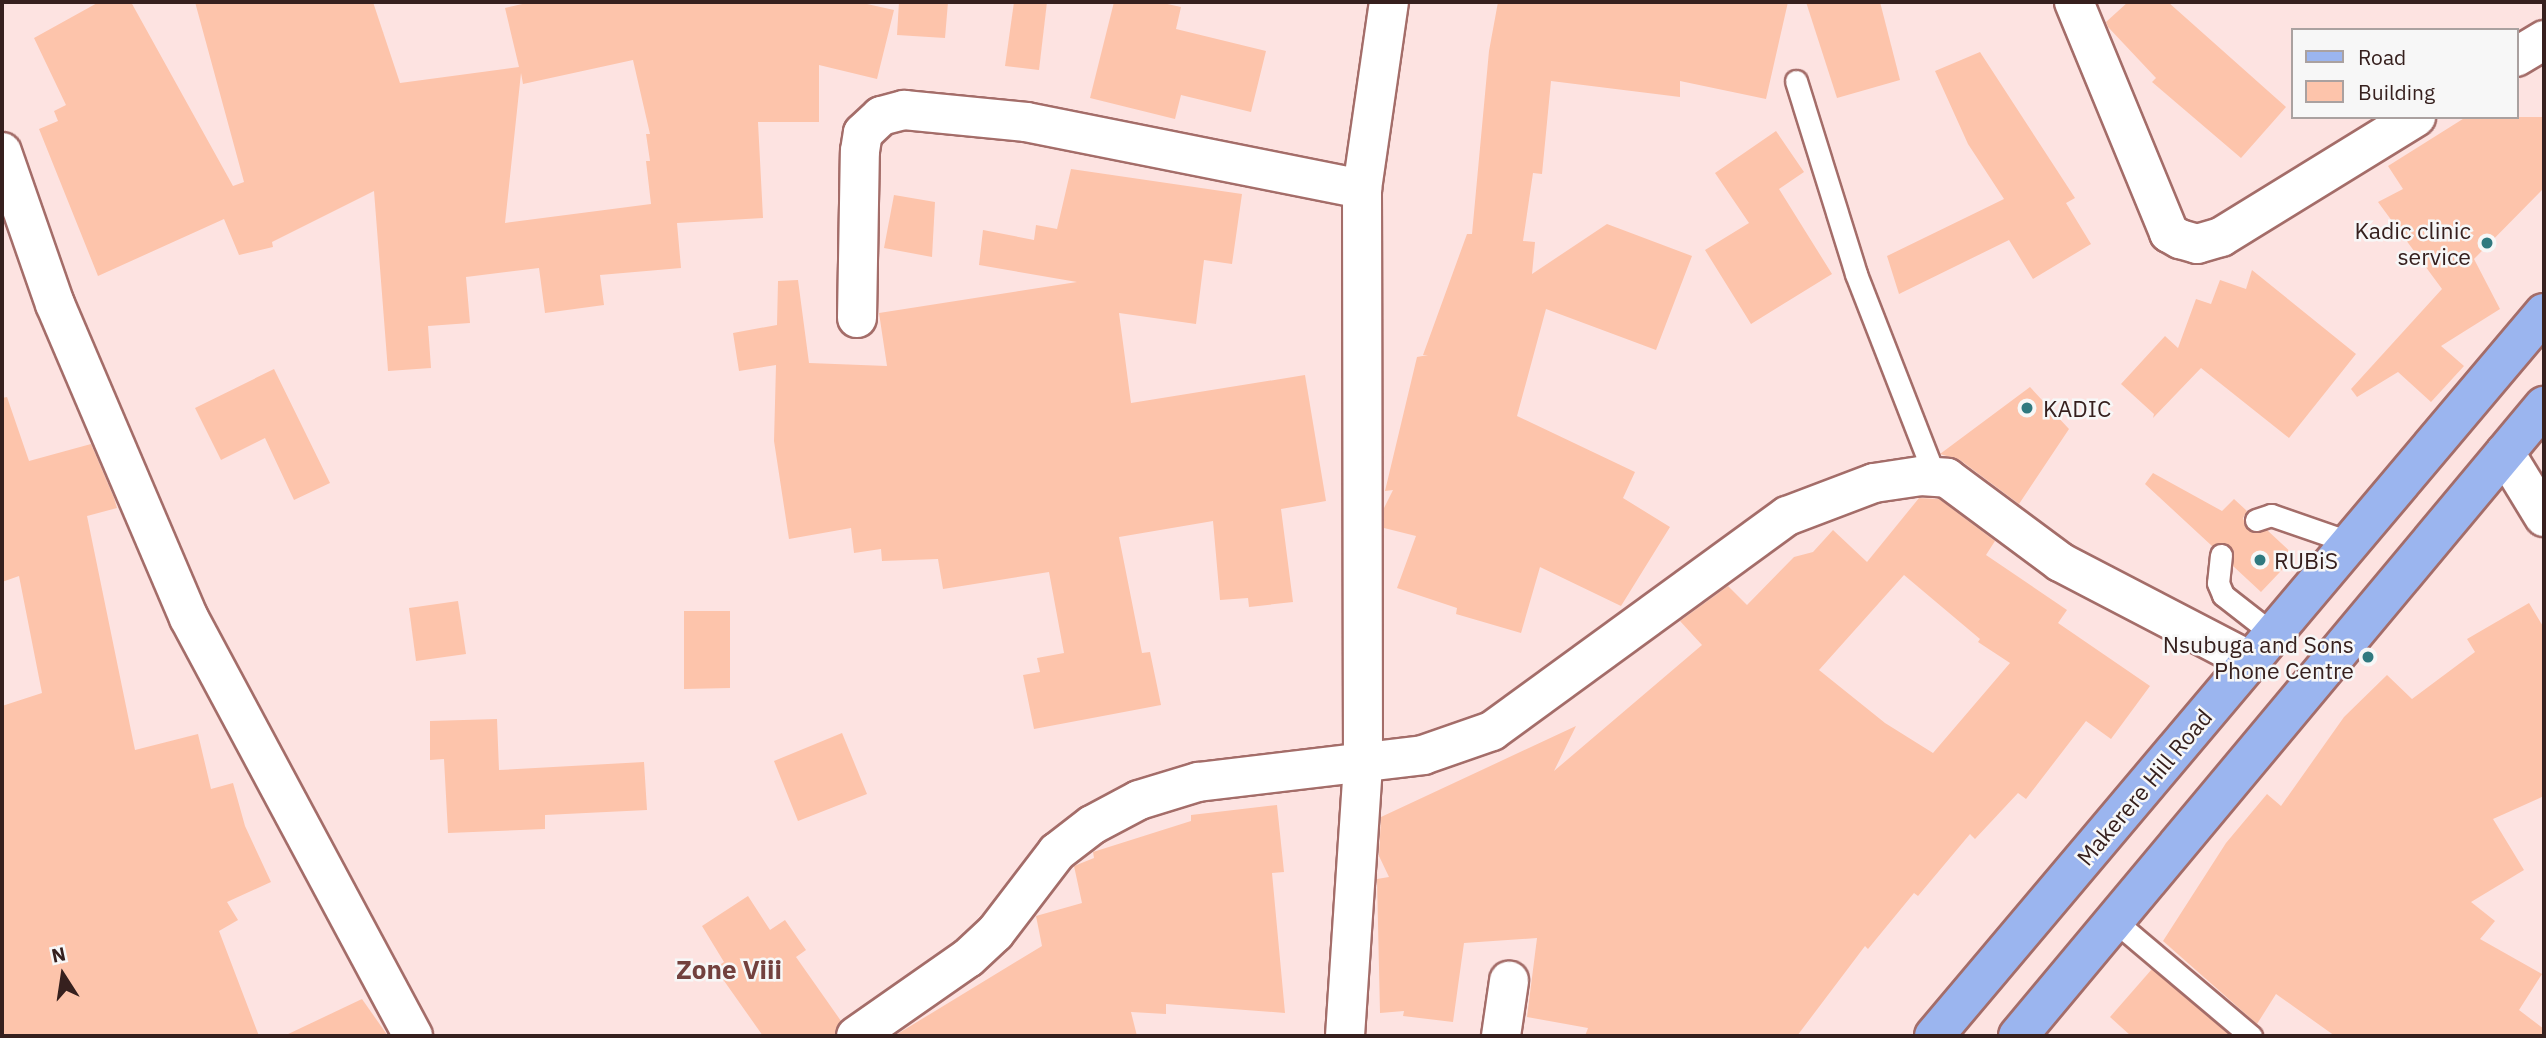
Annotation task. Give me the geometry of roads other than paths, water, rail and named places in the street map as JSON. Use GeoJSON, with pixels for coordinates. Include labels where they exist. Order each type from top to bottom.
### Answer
{"type":"FeatureCollection","features":[{"type":"Feature","properties":{"kind":"main road","name":"Makerere Hill Road"},"geometry":{"type":"LineString","coordinates":[[1934,1036],[2544,313]]}},
{"type":"Feature","properties":{"kind":"main road"},"geometry":{"type":"LineString","coordinates":[[2018,1036],[2116,922],[2544,406]]}},
{"type":"Feature","properties":{"kind":"street"},"geometry":{"type":"LineString","coordinates":[[1345,1036],[1363,763],[1362,189],[1389,2]]}},
{"type":"Feature","properties":{"kind":"street"},"geometry":{"type":"LineString","coordinates":[[2074,2],[2169,233],[2180,239],[2197,244],[2221,237],[2413,119]]}},
{"type":"Feature","properties":{"kind":"street"},"geometry":{"type":"LineString","coordinates":[[2518,56],[2544,40]]}},
{"type":"Feature","properties":{"kind":"street"},"geometry":{"type":"LineString","coordinates":[[857,318],[860,151],[863,133],[881,116],[904,110],[1026,122],[1362,189]]}},
{"type":"Feature","properties":{"kind":"street"},"geometry":{"type":"LineString","coordinates":[[2,152],[55,304],[189,618],[413,1036]]}},
{"type":"Feature","properties":{"kind":"street"},"geometry":{"type":"LineString","coordinates":[[2505,453],[2544,517]]}},
{"type":"Feature","properties":{"kind":"street"},"geometry":{"type":"LineString","coordinates":[[856,1036],[968,958],[995,933],[1058,852],[1092,825],[1139,800],[1198,782],[1423,755],[1492,731],[1787,516],[1874,483],[1947,478],[2060,562],[2261,648]]}},
{"type":"Feature","properties":{"kind":"street"},"geometry":{"type":"LineString","coordinates":[[1501,1036],[1509,981]]}},
{"type":"Feature","properties":{"kind":"lane"},"geometry":{"type":"LineString","coordinates":[[1796,80],[1856,274],[1935,477]]}},
{"type":"Feature","properties":{"kind":"lane"},"geometry":{"type":"LineString","coordinates":[[2256,520],[2271,515],[2349,542]]}},
{"type":"Feature","properties":{"kind":"lane"},"geometry":{"type":"LineString","coordinates":[[2221,555],[2218,583],[2223,595],[2261,648]]}},
{"type":"Feature","properties":{"kind":"lane"},"geometry":{"type":"LineString","coordinates":[[2116,922],[2251,1036]]}},
{"type":"Feature","properties":{"kind":"place","name":"Kadic clinic service"},"geometry":{"type":"Point","coordinates":[2487,243]}},
{"type":"Feature","properties":{"kind":"place","name":"KADIC"},"geometry":{"type":"Point","coordinates":[2027,408]}},
{"type":"Feature","properties":{"kind":"place","name":"RUBiS"},"geometry":{"type":"Point","coordinates":[2260,560]}},
{"type":"Feature","properties":{"kind":"place","name":"Nsubuga and Sons Phone Centre"},"geometry":{"type":"Point","coordinates":[2368,657]}},
{"type":"Feature","properties":{"kind":"district","name":"Zone Viii"},"geometry":{"type":"Point","coordinates":[729,970]}}]}
